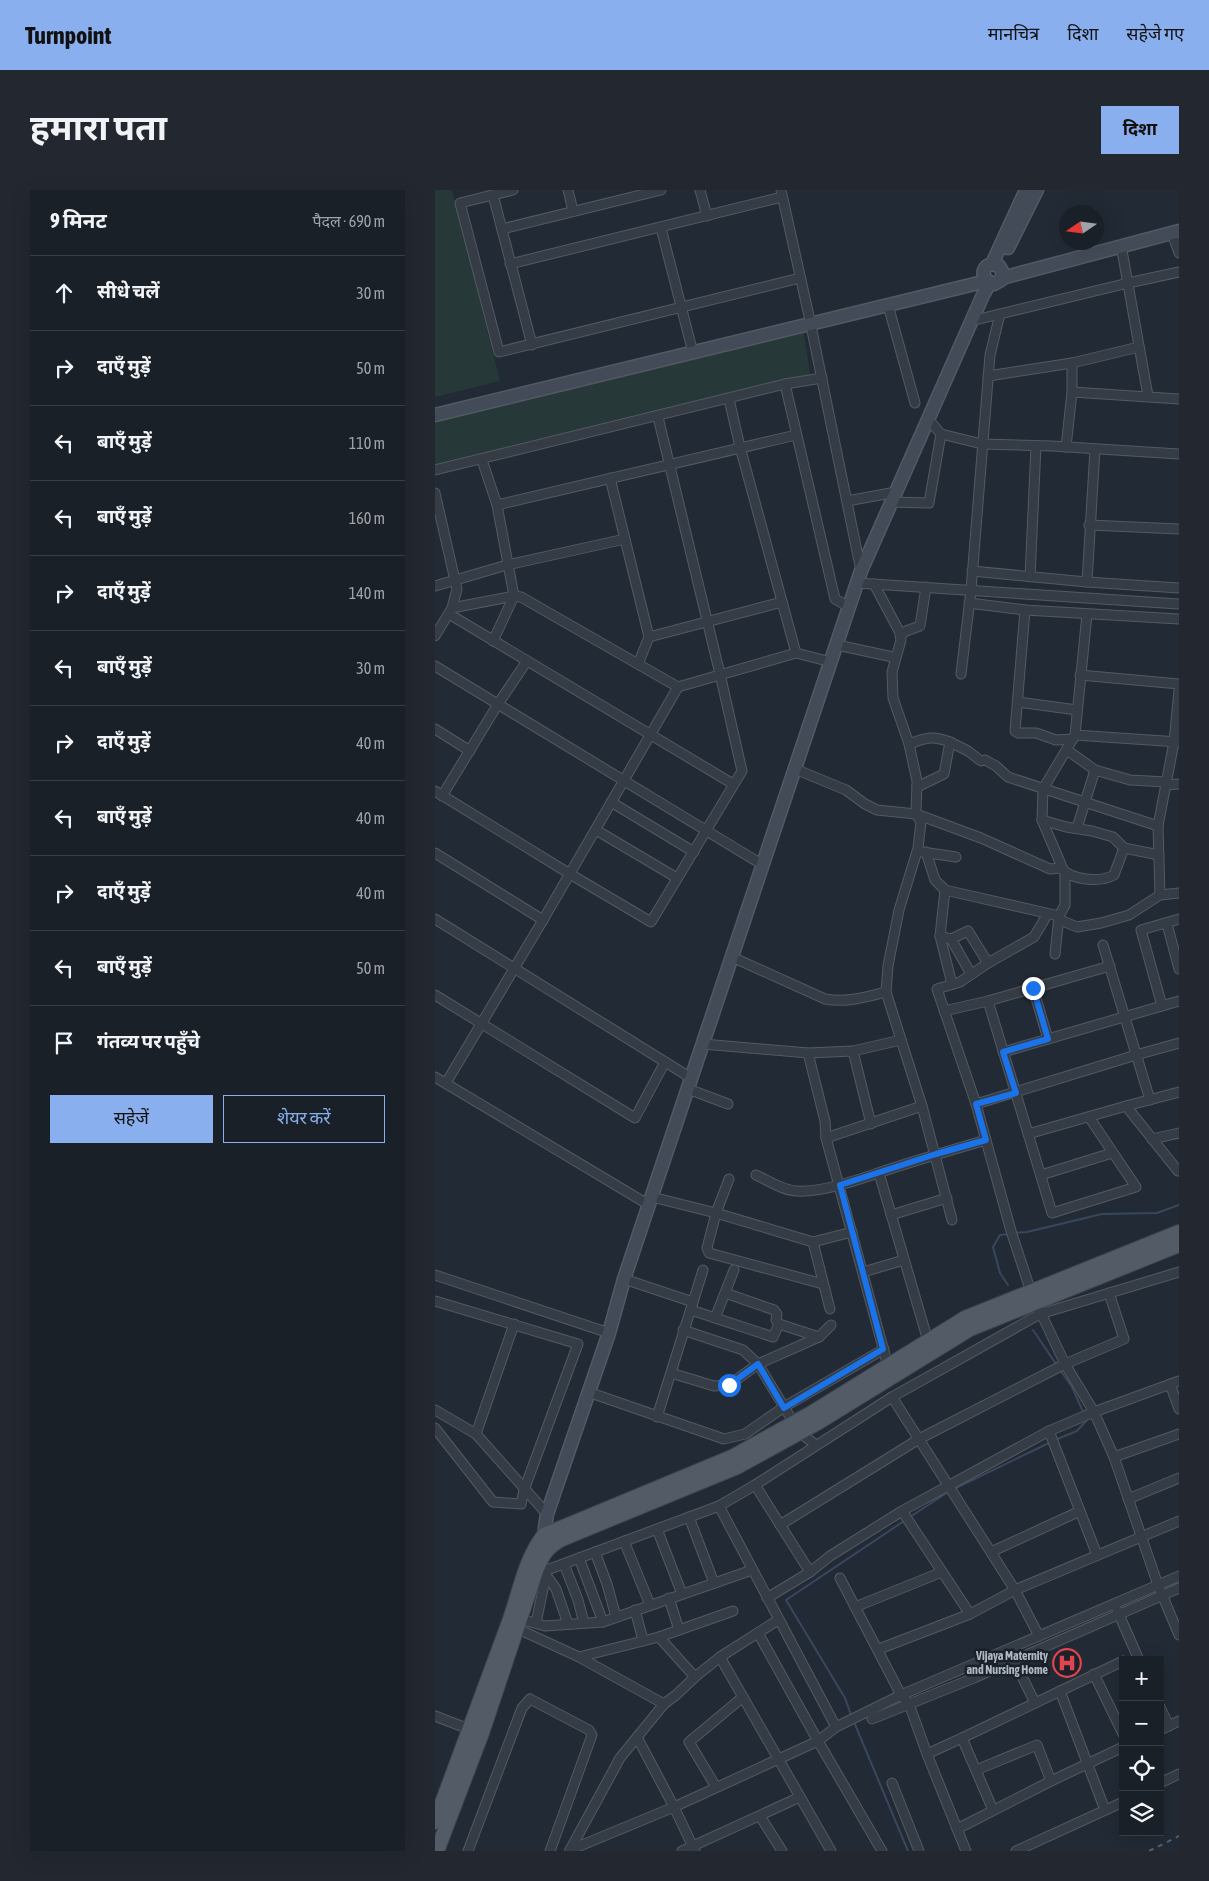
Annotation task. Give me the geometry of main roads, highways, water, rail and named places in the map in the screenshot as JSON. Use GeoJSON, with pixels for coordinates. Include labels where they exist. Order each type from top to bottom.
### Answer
{"type":"FeatureCollection","features":[{"type":"Feature","properties":{"kind":"main road"},"geometry":{"type":"LineString","coordinates":[[1036,1303],[1179,1232]]}},
{"type":"Feature","properties":{"kind":"main road"},"geometry":{"type":"LineString","coordinates":[[437,1851],[476,1731],[515,1621],[539,1571],[531,1555],[547,1541],[796,1427],[930,1347],[965,1318],[1036,1303],[1179,1245]]}},
{"type":"Feature","properties":{"kind":"main road"},"geometry":{"type":"LineString","coordinates":[[796,1427],[888,1366],[930,1347]]}},
{"type":"Feature","properties":{"kind":"main road"},"geometry":{"type":"LineString","coordinates":[[435,1822],[476,1731]]}},
{"type":"Feature","properties":{"kind":"waterway"},"geometry":{"type":"LineString","coordinates":[[1014,1233],[1027,1232],[1102,1214],[1157,1213],[1179,1205]]}},
{"type":"Feature","properties":{"kind":"waterway"},"geometry":{"type":"LineString","coordinates":[[1008,1285],[1000,1273],[993,1247],[1000,1235],[1009,1234]]}},
{"type":"Feature","properties":{"kind":"waterway"},"geometry":{"type":"LineString","coordinates":[[1033,1330],[1056,1364]]}},
{"type":"Feature","properties":{"kind":"waterway"},"geometry":{"type":"LineString","coordinates":[[1060,1370],[1072,1387],[1084,1414]]}},
{"type":"Feature","properties":{"kind":"waterway"},"geometry":{"type":"LineString","coordinates":[[1055,1440],[1077,1431],[1087,1420],[1086,1418]]}},
{"type":"Feature","properties":{"kind":"waterway"},"geometry":{"type":"LineString","coordinates":[[954,1489],[1051,1442]]}},
{"type":"Feature","properties":{"kind":"waterway"},"geometry":{"type":"LineString","coordinates":[[910,1517],[948,1492]]}},
{"type":"Feature","properties":{"kind":"waterway"},"geometry":{"type":"LineString","coordinates":[[851,1715],[845,1698],[786,1600],[904,1521]]}},
{"type":"Feature","properties":{"kind":"waterway"},"geometry":{"type":"LineString","coordinates":[[854,1722],[908,1851]]}},
{"type":"Feature","properties":{"kind":"railway"},"geometry":{"type":"LineString","coordinates":[[1149,1851],[1179,1836]]}},
{"type":"Feature","properties":{"kind":"place","name":"Vijaya Maternity and Nursing Home"},"geometry":{"type":"Point","coordinates":[1067,1663]}}]}
